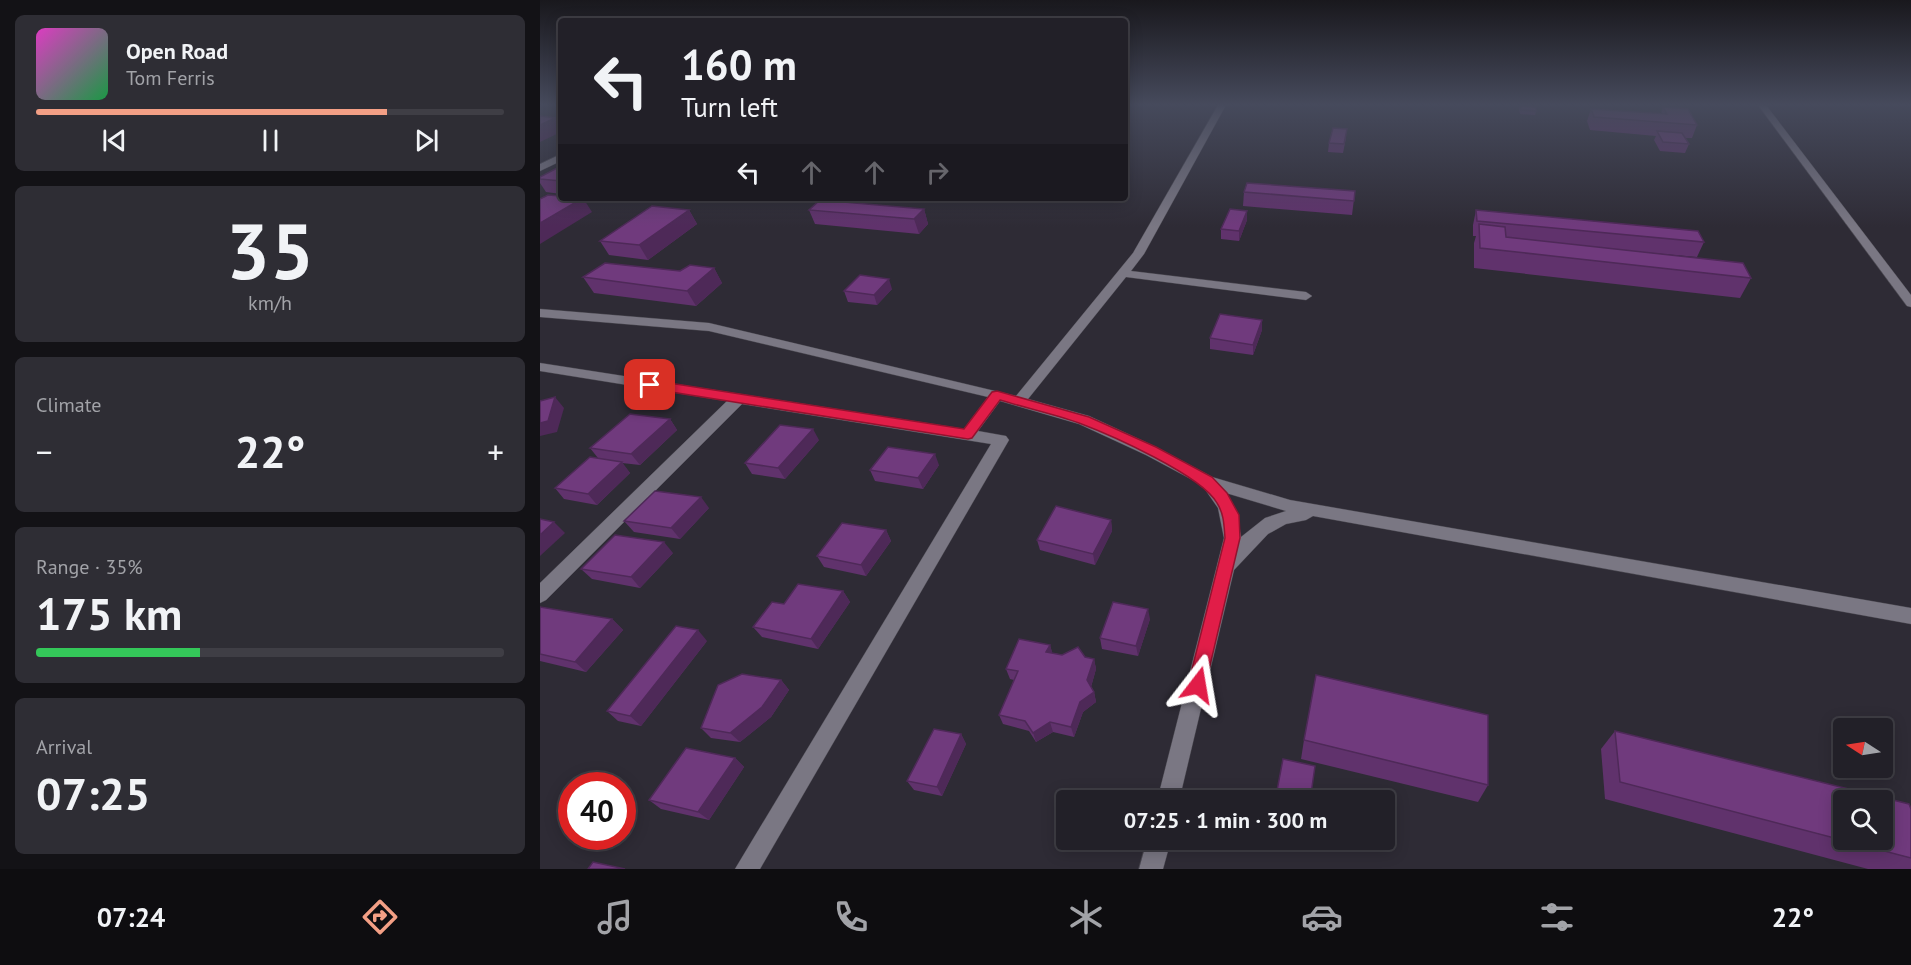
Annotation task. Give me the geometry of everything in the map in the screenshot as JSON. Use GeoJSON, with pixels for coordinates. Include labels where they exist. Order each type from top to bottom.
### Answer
{"type":"FeatureCollection","features":[{"type":"Feature","properties":{"kind":"street"},"geometry":{"type":"LineString","coordinates":[[1019,401],[1138,254],[1199,146]]}},
{"type":"Feature","properties":{"kind":"street"},"geometry":{"type":"LineString","coordinates":[[1792,146],[1911,303]]}},
{"type":"Feature","properties":{"kind":"street"},"geometry":{"type":"LineString","coordinates":[[540,168],[558,159]]}},
{"type":"Feature","properties":{"kind":"street"},"geometry":{"type":"LineString","coordinates":[[1122,273],[1306,296]]}},
{"type":"Feature","properties":{"kind":"street"},"geometry":{"type":"LineString","coordinates":[[540,313],[709,327],[997,395],[1084,420],[1151,451],[1207,481],[1244,494],[1328,513],[1911,616]]}},
{"type":"Feature","properties":{"kind":"street"},"geometry":{"type":"LineString","coordinates":[[540,367],[1001,440],[747,869]]}},
{"type":"Feature","properties":{"kind":"street"},"geometry":{"type":"LineString","coordinates":[[968,434],[997,395]]}},
{"type":"Feature","properties":{"kind":"street"},"geometry":{"type":"LineString","coordinates":[[540,595],[739,398]]}},
{"type":"Feature","properties":{"kind":"street"},"geometry":{"type":"LineString","coordinates":[[1171,790],[1233,538],[1231,515],[1222,497],[1207,481]]}},
{"type":"Feature","properties":{"kind":"street"},"geometry":{"type":"LineString","coordinates":[[1227,569],[1246,540],[1267,524],[1289,515],[1328,513]]}},
{"type":"Feature","properties":{"kind":"street"},"geometry":{"type":"LineString","coordinates":[[1151,869],[1156,850]]}},
{"type":"Feature","properties":{"kind":"building"},"geometry":{"type":"Polygon","coordinates":[[[558,168],[558,181],[540,179],[558,168]]]}},
{"type":"Feature","properties":{"kind":"building"},"geometry":{"type":"Polygon","coordinates":[[[1247,183],[1355,191],[1354,201],[1244,192],[1247,183]]]}},
{"type":"Feature","properties":{"kind":"building"},"geometry":{"type":"Polygon","coordinates":[[[548,195],[558,196],[558,201],[578,201],[540,223],[540,199],[548,195]]]}},
{"type":"Feature","properties":{"kind":"building"},"geometry":{"type":"Polygon","coordinates":[[[819,201],[924,209],[914,219],[809,210],[819,201]]]}},
{"type":"Feature","properties":{"kind":"building"},"geometry":{"type":"Polygon","coordinates":[[[652,206],[689,210],[639,245],[600,241],[652,206]]]}},
{"type":"Feature","properties":{"kind":"building"},"geometry":{"type":"Polygon","coordinates":[[[1230,209],[1247,211],[1239,231],[1221,229],[1230,209]]]}},
{"type":"Feature","properties":{"kind":"building"},"geometry":{"type":"Polygon","coordinates":[[[1476,210],[1698,231],[1704,242],[1477,221],[1476,210]]]}},
{"type":"Feature","properties":{"kind":"building"},"geometry":{"type":"Polygon","coordinates":[[[1479,224],[1505,227],[1506,237],[1743,263],[1751,278],[1480,248],[1479,224]]]}},
{"type":"Feature","properties":{"kind":"building"},"geometry":{"type":"Polygon","coordinates":[[[605,263],[680,271],[690,265],[714,268],[687,291],[583,277],[605,263]]]}},
{"type":"Feature","properties":{"kind":"building"},"geometry":{"type":"Polygon","coordinates":[[[860,275],[889,279],[874,295],[844,291],[860,275]]]}},
{"type":"Feature","properties":{"kind":"building"},"geometry":{"type":"Polygon","coordinates":[[[1220,314],[1262,320],[1253,345],[1210,338],[1220,314]]]}},
{"type":"Feature","properties":{"kind":"building"},"geometry":{"type":"Polygon","coordinates":[[[555,397],[548,421],[540,423],[540,401],[555,397]]]}},
{"type":"Feature","properties":{"kind":"building"},"geometry":{"type":"Polygon","coordinates":[[[630,414],[670,419],[631,454],[590,448],[630,414]]]}},
{"type":"Feature","properties":{"kind":"building"},"geometry":{"type":"Polygon","coordinates":[[[780,425],[813,429],[778,468],[745,463],[780,425]]]}},
{"type":"Feature","properties":{"kind":"building"},"geometry":{"type":"Polygon","coordinates":[[[888,447],[935,454],[918,478],[870,470],[888,447]]]}},
{"type":"Feature","properties":{"kind":"building"},"geometry":{"type":"Polygon","coordinates":[[[590,457],[622,462],[588,494],[555,488],[590,457]]]}},
{"type":"Feature","properties":{"kind":"building"},"geometry":{"type":"Polygon","coordinates":[[[655,491],[701,497],[671,528],[624,521],[655,491]]]}},
{"type":"Feature","properties":{"kind":"building"},"geometry":{"type":"Polygon","coordinates":[[[1056,506],[1111,520],[1093,554],[1037,540],[1056,506]]]}},
{"type":"Feature","properties":{"kind":"building"},"geometry":{"type":"Polygon","coordinates":[[[540,519],[554,522],[540,535],[540,519]]]}},
{"type":"Feature","properties":{"kind":"building"},"geometry":{"type":"Polygon","coordinates":[[[842,523],[886,530],[861,565],[817,556],[842,523]]]}},
{"type":"Feature","properties":{"kind":"building"},"geometry":{"type":"Polygon","coordinates":[[[615,535],[664,542],[631,577],[581,569],[615,535]]]}},
{"type":"Feature","properties":{"kind":"building"},"geometry":{"type":"Polygon","coordinates":[[[798,584],[843,591],[811,639],[753,627],[772,602],[784,604],[798,584]]]}},
{"type":"Feature","properties":{"kind":"building"},"geometry":{"type":"Polygon","coordinates":[[[1113,602],[1148,609],[1136,646],[1100,638],[1113,602]]]}},
{"type":"Feature","properties":{"kind":"building"},"geometry":{"type":"Polygon","coordinates":[[[540,607],[612,619],[575,662],[540,654],[540,607]]]}},
{"type":"Feature","properties":{"kind":"building"},"geometry":{"type":"Polygon","coordinates":[[[676,626],[698,630],[630,716],[607,711],[676,626]]]}},
{"type":"Feature","properties":{"kind":"building"},"geometry":{"type":"Polygon","coordinates":[[[1019,639],[1050,645],[1046,652],[1062,655],[1078,647],[1085,657],[1094,659],[1087,680],[1094,692],[1080,702],[1071,727],[1050,722],[1033,733],[1025,721],[999,715],[1018,671],[1006,669],[1019,639]]]}},
{"type":"Feature","properties":{"kind":"building"},"geometry":{"type":"Polygon","coordinates":[[[742,674],[781,680],[762,707],[730,733],[701,728],[718,685],[742,674]]]}},
{"type":"Feature","properties":{"kind":"building"},"geometry":{"type":"Polygon","coordinates":[[[1316,675],[1488,715],[1488,785],[1304,740],[1316,675]]]}},
{"type":"Feature","properties":{"kind":"building"},"geometry":{"type":"Polygon","coordinates":[[[934,729],[961,734],[937,787],[907,781],[934,729]]]}},
{"type":"Feature","properties":{"kind":"building"},"geometry":{"type":"Polygon","coordinates":[[[1615,731],[1853,790],[1833,790],[1833,838],[1620,782],[1615,731]]]}},
{"type":"Feature","properties":{"kind":"building"},"geometry":{"type":"Polygon","coordinates":[[[686,748],[735,758],[698,812],[649,800],[686,748]]]}},
{"type":"Feature","properties":{"kind":"building"},"geometry":{"type":"Polygon","coordinates":[[[1283,759],[1315,766],[1312,790],[1277,790],[1283,759]]]}},
{"type":"Feature","properties":{"kind":"building"},"geometry":{"type":"Polygon","coordinates":[[[1893,800],[1909,804],[1911,809],[1911,858],[1880,850],[1893,850],[1893,800]]]}},
{"type":"Feature","properties":{"kind":"building"},"geometry":{"type":"Polygon","coordinates":[[[593,862],[625,869],[588,869],[593,862]]]}},
{"type":"Feature","properties":{"kind":"route"},"geometry":{"type":"LineString","coordinates":[[650,385],[968,434],[997,395],[1084,420],[1151,451],[1207,481],[1222,497],[1231,515],[1233,538],[1198,685]]}}]}
